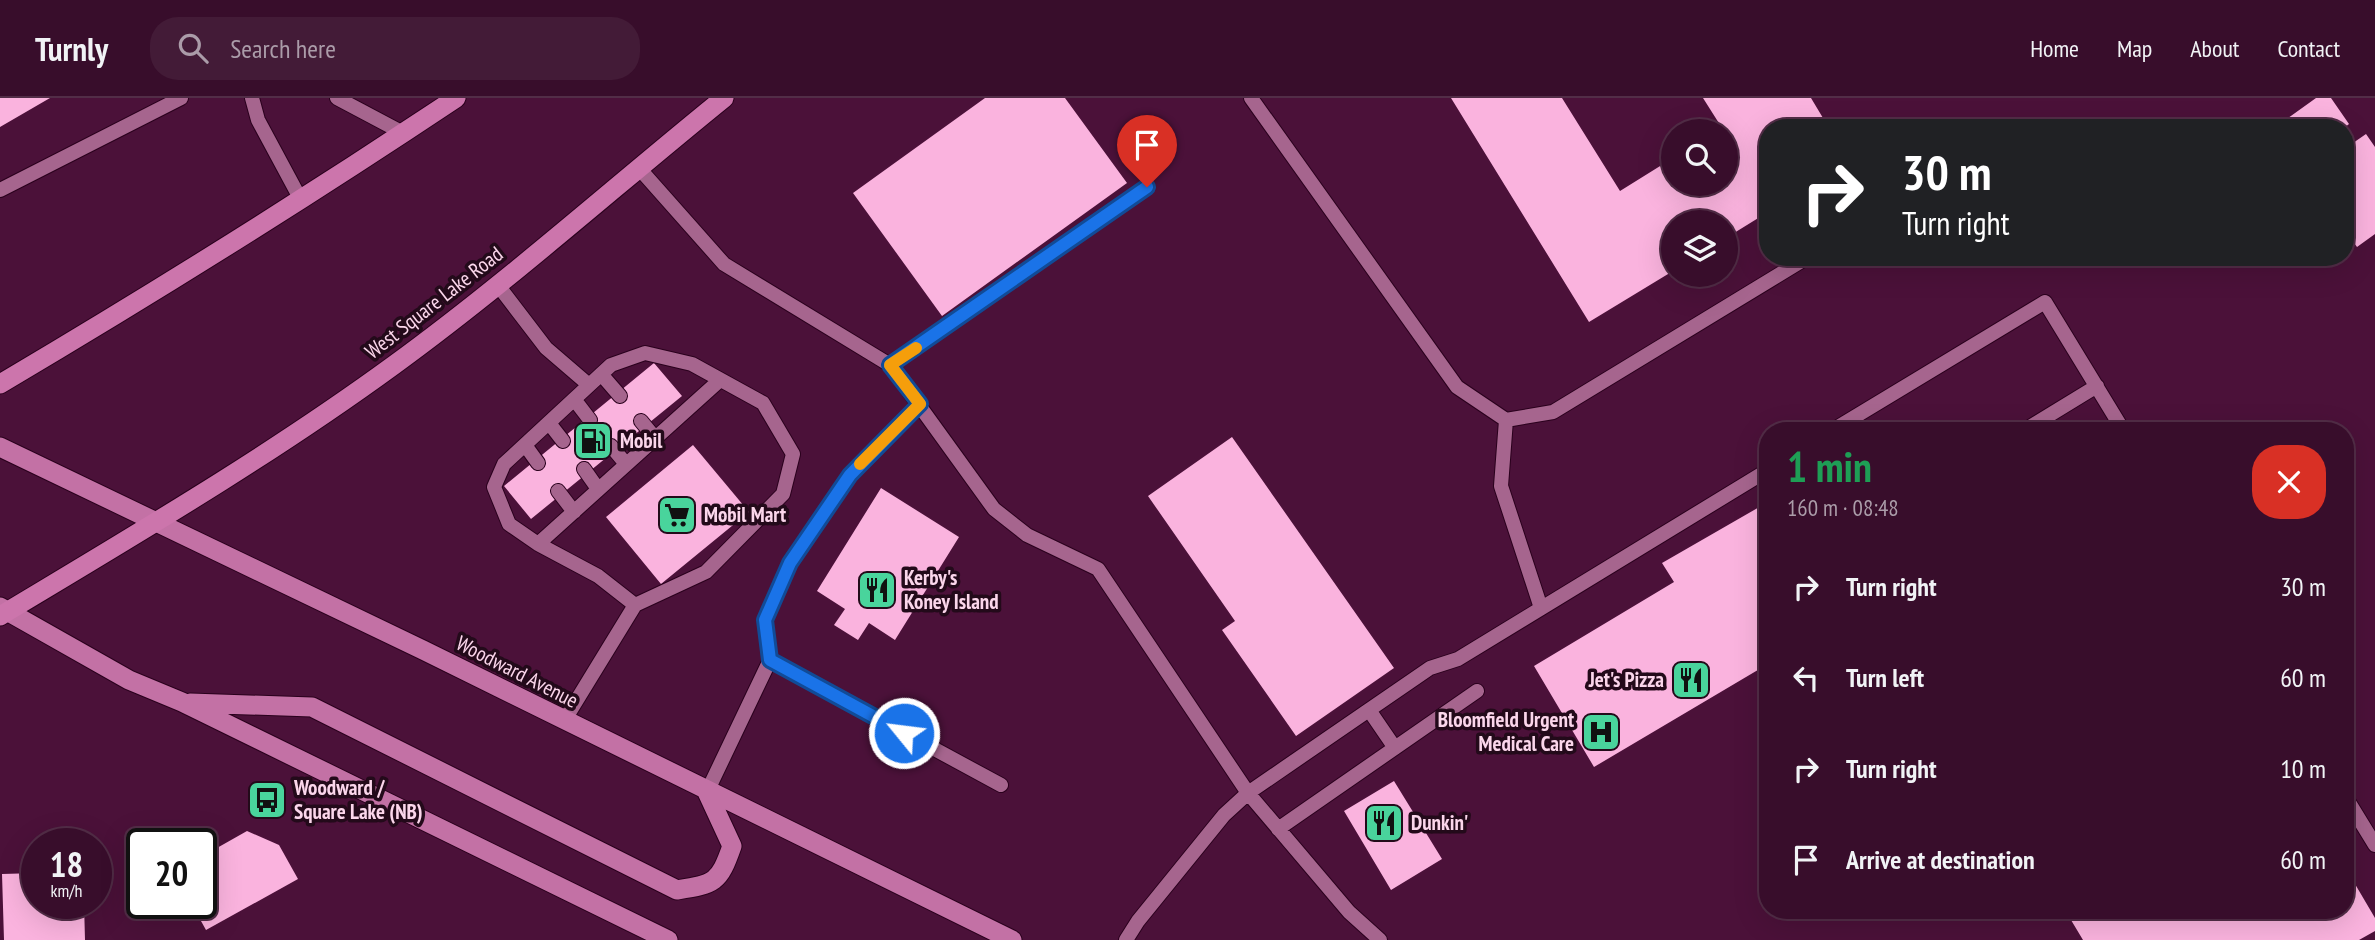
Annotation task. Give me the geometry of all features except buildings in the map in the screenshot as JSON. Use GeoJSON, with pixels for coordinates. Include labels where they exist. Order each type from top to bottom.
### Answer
{"type":"FeatureCollection","features":[{"type":"Feature","properties":{"kind":"highway"},"geometry":{"type":"LineString","coordinates":[[0,384],[301,200],[456,98]]}},
{"type":"Feature","properties":{"kind":"highway","name":"West Square Lake Road"},"geometry":{"type":"LineString","coordinates":[[3,612],[246,466],[354,393],[497,284],[723,98]]}},
{"type":"Feature","properties":{"kind":"main road","name":"Woodward Avenue"},"geometry":{"type":"LineString","coordinates":[[0,447],[423,650],[1012,940]]}},
{"type":"Feature","properties":{"kind":"main road"},"geometry":{"type":"LineString","coordinates":[[3,612],[129,680],[182,702],[668,940]]}},
{"type":"Feature","properties":{"kind":"main road"},"geometry":{"type":"LineString","coordinates":[[182,702],[312,707],[677,890],[707,885],[723,870],[732,846],[708,792]]}},
{"type":"Feature","properties":{"kind":"lane"},"geometry":{"type":"LineString","coordinates":[[2,188],[181,98]]}},
{"type":"Feature","properties":{"kind":"lane"},"geometry":{"type":"LineString","coordinates":[[252,98],[258,120],[301,200]]}},
{"type":"Feature","properties":{"kind":"lane"},"geometry":{"type":"LineString","coordinates":[[337,98],[403,133]]}},
{"type":"Feature","properties":{"kind":"lane"},"geometry":{"type":"LineString","coordinates":[[1251,98],[1457,387],[1506,420],[1553,412],[1793,266]]}},
{"type":"Feature","properties":{"kind":"lane"},"geometry":{"type":"LineString","coordinates":[[638,167],[724,264],[890,365],[994,509],[1027,534],[1098,569],[1248,793],[1349,912],[1380,940]]}},
{"type":"Feature","properties":{"kind":"lane"},"geometry":{"type":"LineString","coordinates":[[890,365],[1147,187]]}},
{"type":"Feature","properties":{"kind":"lane"},"geometry":{"type":"LineString","coordinates":[[497,284],[546,348],[589,385]]}},
{"type":"Feature","properties":{"kind":"lane"},"geometry":{"type":"LineString","coordinates":[[1850,422],[2045,302],[2118,422]]}},
{"type":"Feature","properties":{"kind":"lane"},"geometry":{"type":"LineString","coordinates":[[564,721],[635,605],[706,572],[783,494],[793,454],[763,403],[692,364],[645,353],[611,365],[504,464],[494,487],[509,524],[538,544],[598,576],[635,605]]}},
{"type":"Feature","properties":{"kind":"lane"},"geometry":{"type":"LineString","coordinates":[[601,374],[620,396]]}},
{"type":"Feature","properties":{"kind":"lane"},"geometry":{"type":"LineString","coordinates":[[538,544],[720,380]]}},
{"type":"Feature","properties":{"kind":"lane"},"geometry":{"type":"LineString","coordinates":[[2038,422],[2097,386]]}},
{"type":"Feature","properties":{"kind":"lane"},"geometry":{"type":"LineString","coordinates":[[574,399],[590,420]]}},
{"type":"Feature","properties":{"kind":"lane"},"geometry":{"type":"LineString","coordinates":[[708,792],[770,660],[765,620],[790,563],[850,475],[920,404]]}},
{"type":"Feature","properties":{"kind":"lane"},"geometry":{"type":"LineString","coordinates":[[1506,420],[1501,486],[1541,608]]}},
{"type":"Feature","properties":{"kind":"lane"},"geometry":{"type":"LineString","coordinates":[[641,421],[655,438]]}},
{"type":"Feature","properties":{"kind":"lane"},"geometry":{"type":"LineString","coordinates":[[549,423],[563,441]]}},
{"type":"Feature","properties":{"kind":"lane"},"geometry":{"type":"LineString","coordinates":[[524,445],[538,463]]}},
{"type":"Feature","properties":{"kind":"lane"},"geometry":{"type":"LineString","coordinates":[[611,446],[626,464]]}},
{"type":"Feature","properties":{"kind":"lane"},"geometry":{"type":"LineString","coordinates":[[584,469],[598,489]]}},
{"type":"Feature","properties":{"kind":"lane"},"geometry":{"type":"LineString","coordinates":[[1126,940],[1138,921],[1223,815],[1248,793],[1430,668],[1458,659],[1759,475]]}},
{"type":"Feature","properties":{"kind":"lane"},"geometry":{"type":"LineString","coordinates":[[558,491],[574,512]]}},
{"type":"Feature","properties":{"kind":"lane"},"geometry":{"type":"LineString","coordinates":[[770,660],[1001,785]]}},
{"type":"Feature","properties":{"kind":"lane"},"geometry":{"type":"LineString","coordinates":[[1278,829],[1477,691]]}},
{"type":"Feature","properties":{"kind":"lane"},"geometry":{"type":"LineString","coordinates":[[1369,710],[1395,748]]}},
{"type":"Feature","properties":{"kind":"lane"},"geometry":{"type":"LineString","coordinates":[[2354,811],[2375,845]]}},
{"type":"Feature","properties":{"kind":"slow traffic"},"geometry":{"type":"LineString","coordinates":[[860,464],[920,404],[890,365],[916,348]]}},
{"type":"Feature","properties":{"kind":"place","name":"Mobil"},"geometry":{"type":"Point","coordinates":[593,441]}},
{"type":"Feature","properties":{"kind":"place","name":"Mobil Mart"},"geometry":{"type":"Point","coordinates":[677,515]}},
{"type":"Feature","properties":{"kind":"place","name":"Kerby's Koney Island"},"geometry":{"type":"Point","coordinates":[877,590]}},
{"type":"Feature","properties":{"kind":"place","name":"Jet's Pizza"},"geometry":{"type":"Point","coordinates":[1691,680]}},
{"type":"Feature","properties":{"kind":"place","name":"Bloomfield Urgent Medical Care"},"geometry":{"type":"Point","coordinates":[1601,732]}},
{"type":"Feature","properties":{"kind":"place","name":"Woodward / Square Lake (NB)"},"geometry":{"type":"Point","coordinates":[267,800]}},
{"type":"Feature","properties":{"kind":"place","name":"Dunkin'"},"geometry":{"type":"Point","coordinates":[1384,823]}},
{"type":"Feature","properties":{"kind":"route"},"geometry":{"type":"LineString","coordinates":[[904,733],[770,660],[765,620],[790,563],[850,475],[920,404],[890,365],[1147,187]]}}]}
